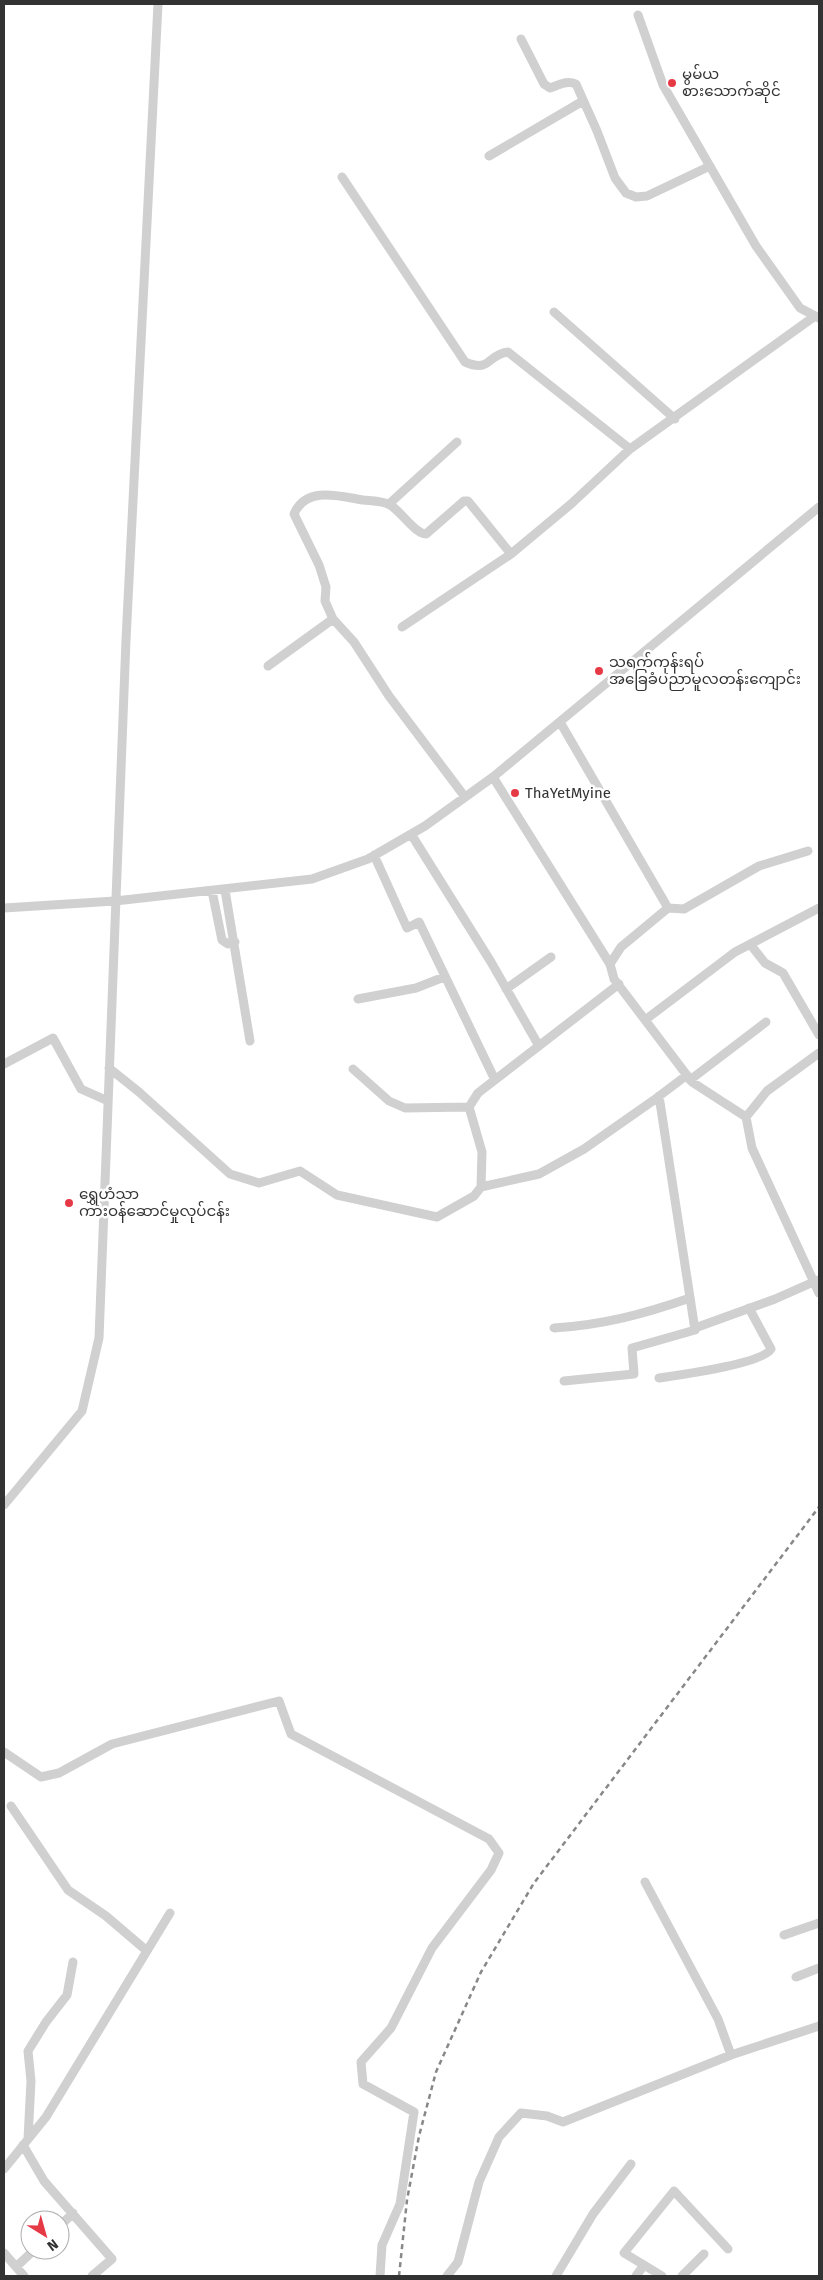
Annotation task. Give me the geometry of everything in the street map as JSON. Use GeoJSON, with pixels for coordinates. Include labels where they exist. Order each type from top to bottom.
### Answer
{"type":"FeatureCollection","features":[{"type":"Feature","properties":{"kind":"street"},"geometry":{"type":"LineString","coordinates":[[4,1505],[82,1411],[99,1338],[126,650],[158,4]]}},
{"type":"Feature","properties":{"kind":"street"},"geometry":{"type":"LineString","coordinates":[[402,627],[511,554],[571,504],[630,449],[817,317],[800,308],[756,246],[663,85],[638,15]]}},
{"type":"Feature","properties":{"kind":"street"},"geometry":{"type":"LineString","coordinates":[[521,39],[544,84],[550,88],[571,82],[576,84],[597,130],[614,178],[626,193],[636,197],[647,196],[710,166]]}},
{"type":"Feature","properties":{"kind":"street"},"geometry":{"type":"LineString","coordinates":[[489,156],[583,101]]}},
{"type":"Feature","properties":{"kind":"street"},"geometry":{"type":"LineString","coordinates":[[342,177],[465,362],[477,367],[484,366],[500,353],[508,352],[630,449]]}},
{"type":"Feature","properties":{"kind":"street"},"geometry":{"type":"LineString","coordinates":[[554,312],[675,419]]}},
{"type":"Feature","properties":{"kind":"street"},"geometry":{"type":"LineString","coordinates":[[389,504],[457,442]]}},
{"type":"Feature","properties":{"kind":"street"},"geometry":{"type":"LineString","coordinates":[[464,797],[389,696],[354,642],[333,619],[325,601],[326,587],[319,565],[294,514],[297,507],[312,496],[328,494],[389,504],[417,530],[426,534],[464,501],[468,501],[511,554]]}},
{"type":"Feature","properties":{"kind":"street"},"geometry":{"type":"LineString","coordinates":[[4,908],[115,901],[312,879],[374,856],[411,834],[493,777],[819,507]]}},
{"type":"Feature","properties":{"kind":"street"},"geometry":{"type":"LineString","coordinates":[[268,666],[333,619]]}},
{"type":"Feature","properties":{"kind":"street"},"geometry":{"type":"LineString","coordinates":[[560,722],[668,908]]}},
{"type":"Feature","properties":{"kind":"street"},"geometry":{"type":"LineString","coordinates":[[493,777],[610,964],[614,979],[688,1077],[746,1116],[752,1148],[817,1280],[819,1293]]}},
{"type":"Feature","properties":{"kind":"street"},"geometry":{"type":"LineString","coordinates":[[411,834],[539,1046]]}},
{"type":"Feature","properties":{"kind":"street"},"geometry":{"type":"LineString","coordinates":[[610,964],[621,947],[668,908],[684,909],[759,866],[808,851]]}},
{"type":"Feature","properties":{"kind":"street"},"geometry":{"type":"LineString","coordinates":[[374,856],[407,928],[419,922],[495,1080]]}},
{"type":"Feature","properties":{"kind":"street"},"geometry":{"type":"LineString","coordinates":[[225,890],[250,1041]]}},
{"type":"Feature","properties":{"kind":"street"},"geometry":{"type":"LineString","coordinates":[[212,891],[222,940],[228,944],[235,942]]}},
{"type":"Feature","properties":{"kind":"street"},"geometry":{"type":"LineString","coordinates":[[645,1020],[736,952],[819,908]]}},
{"type":"Feature","properties":{"kind":"street"},"geometry":{"type":"LineString","coordinates":[[750,944],[765,963],[783,973],[819,1036]]}},
{"type":"Feature","properties":{"kind":"street"},"geometry":{"type":"LineString","coordinates":[[506,989],[551,957]]}},
{"type":"Feature","properties":{"kind":"street"},"geometry":{"type":"LineString","coordinates":[[358,999],[416,988],[444,976]]}},
{"type":"Feature","properties":{"kind":"street"},"geometry":{"type":"LineString","coordinates":[[109,1068],[139,1092],[230,1174],[259,1183],[300,1171],[337,1196],[437,1217],[474,1196],[481,1187],[482,1152],[470,1107],[478,1093],[618,984]]}},
{"type":"Feature","properties":{"kind":"street"},"geometry":{"type":"LineString","coordinates":[[481,1187],[539,1174],[584,1149],[766,1022]]}},
{"type":"Feature","properties":{"kind":"street"},"geometry":{"type":"LineString","coordinates":[[4,1064],[53,1038],[81,1089],[108,1101]]}},
{"type":"Feature","properties":{"kind":"street"},"geometry":{"type":"LineString","coordinates":[[746,1116],[766,1092],[819,1053]]}},
{"type":"Feature","properties":{"kind":"street"},"geometry":{"type":"LineString","coordinates":[[353,1069],[389,1101],[405,1108],[470,1107]]}},
{"type":"Feature","properties":{"kind":"street"},"geometry":{"type":"LineString","coordinates":[[659,1096],[695,1328]]}},
{"type":"Feature","properties":{"kind":"street"},"geometry":{"type":"LineString","coordinates":[[564,1381],[634,1374],[632,1348],[695,1328],[817,1280]]}},
{"type":"Feature","properties":{"kind":"street"},"geometry":{"type":"LineString","coordinates":[[554,1328],[590,1326],[638,1316],[690,1298]]}},
{"type":"Feature","properties":{"kind":"street"},"geometry":{"type":"LineString","coordinates":[[659,1378],[745,1362],[769,1353],[771,1349],[749,1308]]}},
{"type":"Feature","properties":{"kind":"street"},"geometry":{"type":"LineString","coordinates":[[4,1752],[42,1777],[59,1773],[112,1744],[279,1701],[291,1734],[488,1839],[499,1853],[491,1870],[432,1948],[391,2028],[361,2062],[363,2084],[414,2112],[400,2204],[382,2245],[380,2276]]}},
{"type":"Feature","properties":{"kind":"street"},"geometry":{"type":"LineString","coordinates":[[11,1806],[68,1890],[106,1916],[147,1952]]}},
{"type":"Feature","properties":{"kind":"street"},"geometry":{"type":"LineString","coordinates":[[645,1882],[718,2019],[731,2056]]}},
{"type":"Feature","properties":{"kind":"street"},"geometry":{"type":"LineString","coordinates":[[4,2169],[46,2117],[170,1913]]}},
{"type":"Feature","properties":{"kind":"street"},"geometry":{"type":"LineString","coordinates":[[784,1935],[819,1923]]}},
{"type":"Feature","properties":{"kind":"street"},"geometry":{"type":"LineString","coordinates":[[73,1962],[67,1995],[46,2022],[28,2051],[31,2081],[26,2142],[44,2181],[112,2259],[92,2276]]}},
{"type":"Feature","properties":{"kind":"street"},"geometry":{"type":"LineString","coordinates":[[796,1976],[819,1968]]}},
{"type":"Feature","properties":{"kind":"street"},"geometry":{"type":"LineString","coordinates":[[447,2276],[458,2262],[479,2182],[499,2137],[521,2113],[547,2116],[563,2122],[731,2056],[819,2026]]}},
{"type":"Feature","properties":{"kind":"street"},"geometry":{"type":"LineString","coordinates":[[556,2276],[593,2214],[631,2164]]}},
{"type":"Feature","properties":{"kind":"street"},"geometry":{"type":"LineString","coordinates":[[662,2276],[624,2253],[674,2191],[728,2249]]}},
{"type":"Feature","properties":{"kind":"street"},"geometry":{"type":"LineString","coordinates":[[70,2216],[73,2213]]}},
{"type":"Feature","properties":{"kind":"street"},"geometry":{"type":"LineString","coordinates":[[4,2253],[24,2276]]}},
{"type":"Feature","properties":{"kind":"street"},"geometry":{"type":"LineString","coordinates":[[682,2276],[704,2254]]}},
{"type":"Feature","properties":{"kind":"street"},"geometry":{"type":"LineString","coordinates":[[16,2267],[23,2260]]}},
{"type":"Feature","properties":{"kind":"street"},"geometry":{"type":"LineString","coordinates":[[636,2276],[644,2265]]}},
{"type":"Feature","properties":{"kind":"railway"},"geometry":{"type":"LineString","coordinates":[[399,2276],[407,2200],[419,2136],[436,2072],[481,1972],[534,1883],[819,1507]]}},
{"type":"Feature","properties":{"kind":"place","name":"မွမ်ယ စားသောက်ဆိုင်"},"geometry":{"type":"Point","coordinates":[672,83]}},
{"type":"Feature","properties":{"kind":"place","name":"သရက်ကုန်းရပ် အခြေခံပညာမူလတန်းကျောင်း"},"geometry":{"type":"Point","coordinates":[599,671]}},
{"type":"Feature","properties":{"kind":"place","name":"ThaYetMyine"},"geometry":{"type":"Point","coordinates":[515,793]}},
{"type":"Feature","properties":{"kind":"place","name":"ရွှေဟံသာ ကားဝန်ဆောင်မှုလုပ်ငန်း"},"geometry":{"type":"Point","coordinates":[69,1203]}}]}
